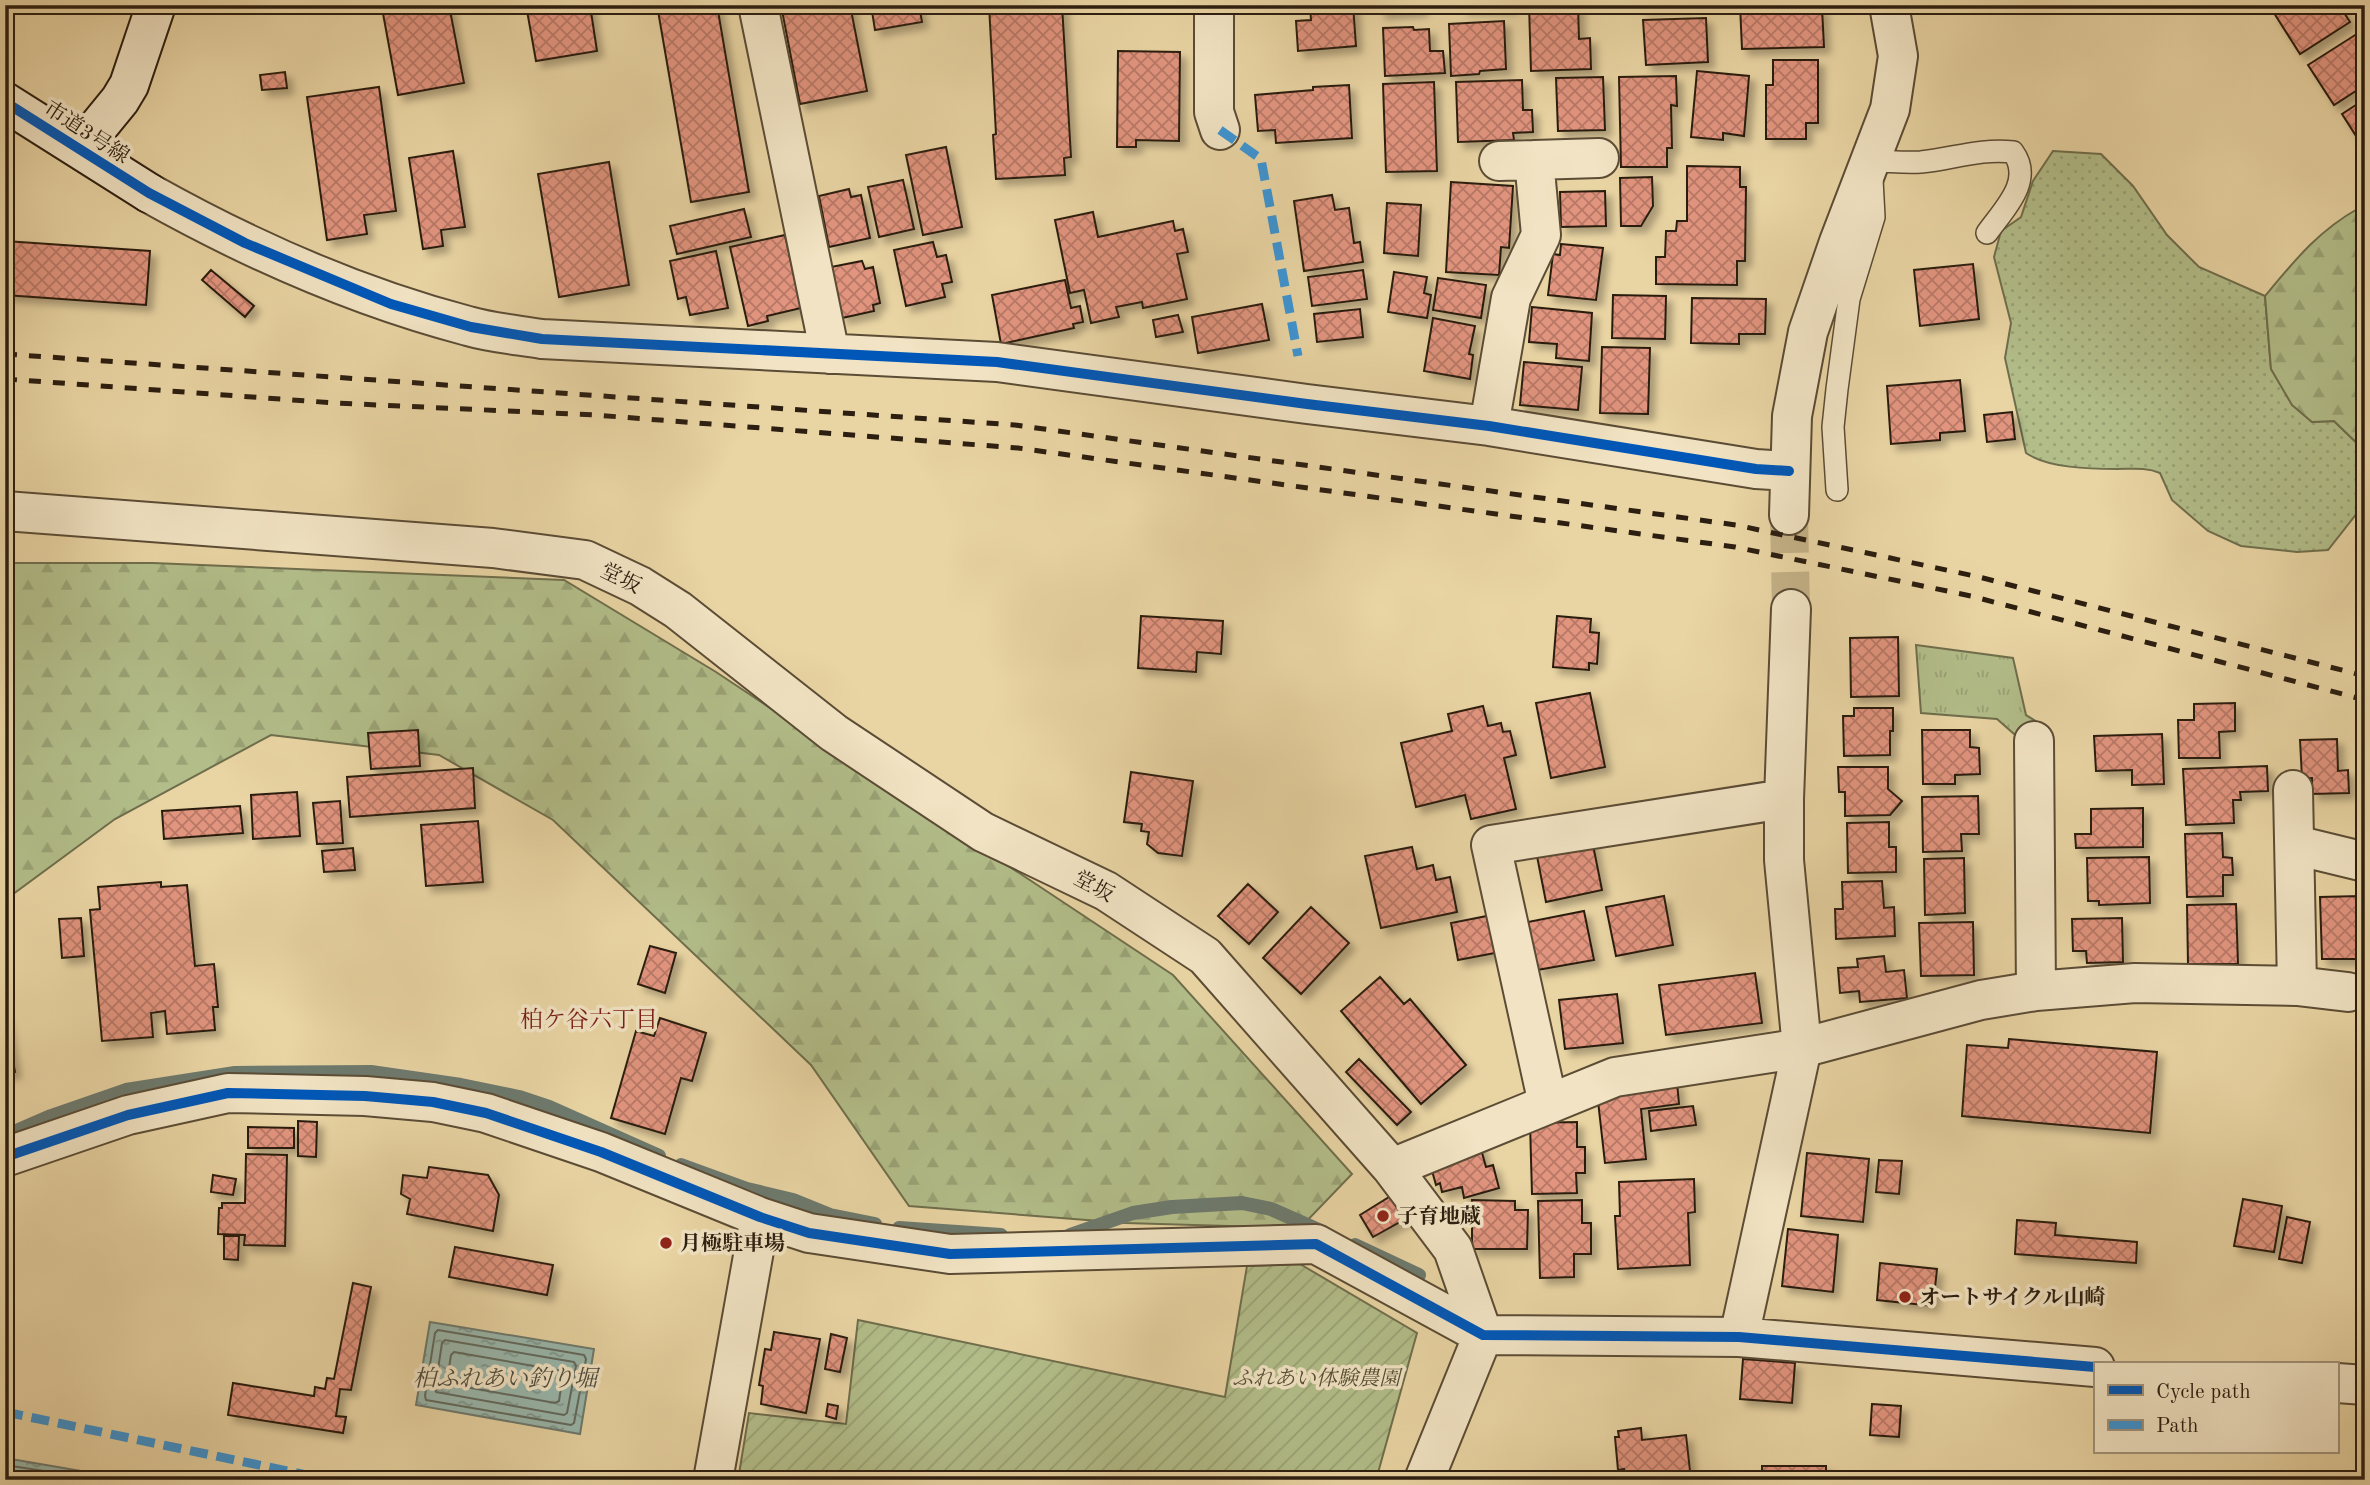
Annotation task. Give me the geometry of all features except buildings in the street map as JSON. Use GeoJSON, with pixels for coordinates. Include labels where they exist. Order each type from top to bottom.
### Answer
{"type":"FeatureCollection","features":[{"type":"Feature","properties":{"kind":"street"},"geometry":{"type":"LineString","coordinates":[[80,149],[129,85],[156,5]]}},
{"type":"Feature","properties":{"kind":"street"},"geometry":{"type":"LineString","coordinates":[[758,5],[830,354]]}},
{"type":"Feature","properties":{"kind":"street"},"geometry":{"type":"LineString","coordinates":[[1214,5],[1214,112],[1220,130]]}},
{"type":"Feature","properties":{"kind":"street"},"geometry":{"type":"LineString","coordinates":[[1789,515],[1792,416],[1808,332],[1890,108],[1898,56],[1889,5]]}},
{"type":"Feature","properties":{"kind":"street","name":"市道3号線"},"geometry":{"type":"LineString","coordinates":[[5,102],[149,193],[257,248],[391,304],[471,327],[542,339],[998,362],[1489,426],[1756,469],[1789,471]]}},
{"type":"Feature","properties":{"kind":"street"},"geometry":{"type":"LineString","coordinates":[[1489,426],[1511,298],[1541,235],[1516,160],[1599,158]]}},
{"type":"Feature","properties":{"kind":"street","name":"堂坂"},"geometry":{"type":"LineString","coordinates":[[5,511],[494,548],[585,560],[640,586],[678,610],[834,733],[983,832],[1106,891],[1205,956],[1392,1168],[1453,1249],[1483,1335]]}},
{"type":"Feature","properties":{"kind":"street"},"geometry":{"type":"LineString","coordinates":[[1739,1337],[1801,1048],[1784,860],[1791,609]]}},
{"type":"Feature","properties":{"kind":"street"},"geometry":{"type":"LineString","coordinates":[[2034,741],[2036,990]]}},
{"type":"Feature","properties":{"kind":"street"},"geometry":{"type":"LineString","coordinates":[[2293,790],[2297,986]]}},
{"type":"Feature","properties":{"kind":"street"},"geometry":{"type":"LineString","coordinates":[[1548,1104],[1491,845],[1784,799]]}},
{"type":"Feature","properties":{"kind":"street"},"geometry":{"type":"LineString","coordinates":[[2295,845],[2365,862]]}},
{"type":"Feature","properties":{"kind":"street"},"geometry":{"type":"LineString","coordinates":[[1392,1168],[1615,1077],[1801,1048],[1980,1000],[2036,990],[2135,983],[2297,986],[2348,992]]}},
{"type":"Feature","properties":{"kind":"street"},"geometry":{"type":"LineString","coordinates":[[5,1157],[128,1115],[228,1093],[365,1096],[433,1102],[485,1114],[601,1152],[760,1217],[809,1233],[950,1254],[1316,1244],[1483,1335],[1739,1337],[2094,1367]]}},
{"type":"Feature","properties":{"kind":"street"},"geometry":{"type":"LineString","coordinates":[[713,1480],[760,1217]]}},
{"type":"Feature","properties":{"kind":"street"},"geometry":{"type":"LineString","coordinates":[[1424,1480],[1483,1335]]}},
{"type":"Feature","properties":{"kind":"street"},"geometry":{"type":"LineString","coordinates":[[2338,1383],[2365,1385]]}},
{"type":"Feature","properties":{"kind":"lane"},"geometry":{"type":"LineString","coordinates":[[1837,489],[1833,427],[1849,299],[1874,217],[1871,161],[1920,162],[1960,154],[2000,150],[2013,152],[2021,163],[2021,180],[1987,233]]}},
{"type":"Feature","properties":{"kind":"green space"},"geometry":{"type":"Polygon","coordinates":[[[2053,151],[2101,154],[2133,186],[2167,235],[2199,267],[2265,296],[2271,369],[2293,405],[2312,422],[2334,421],[2365,451],[2365,503],[2328,550],[2297,552],[2241,546],[2208,531],[2172,500],[2160,473],[2144,469],[2070,467],[2046,462],[2026,453],[2005,358],[2011,323],[1994,257],[2001,231],[2021,217],[2033,181],[2053,151]]]}},
{"type":"Feature","properties":{"kind":"green space"},"geometry":{"type":"Polygon","coordinates":[[[2359,208],[2365,212],[2365,448],[2334,421],[2312,422],[2292,405],[2271,369],[2265,296],[2319,236],[2359,208]]]}},
{"type":"Feature","properties":{"kind":"green space"},"geometry":{"type":"Polygon","coordinates":[[[5,563],[153,563],[564,580],[716,672],[1173,975],[1352,1174],[1300,1228],[1125,1223],[909,1206],[811,1065],[553,820],[439,755],[271,735],[115,819],[5,900],[5,563]]]}},
{"type":"Feature","properties":{"kind":"green space"},"geometry":{"type":"Polygon","coordinates":[[[1916,645],[2013,658],[2026,715],[2045,727],[2022,741],[1997,719],[1921,713],[1916,645]]]}},
{"type":"Feature","properties":{"kind":"green space","name":"ふれあい体験農園"},"geometry":{"type":"Polygon","coordinates":[[[1300,1264],[1417,1333],[1376,1480],[738,1480],[749,1413],[846,1424],[858,1320],[1225,1397],[1247,1266],[1300,1264]]]}},
{"type":"Feature","properties":{"kind":"water","name":"柏ふれあい釣り堀"},"geometry":{"type":"Polygon","coordinates":[[[430,1322],[594,1349],[580,1434],[416,1405],[430,1322]]]}},
{"type":"Feature","properties":{"kind":"water"},"geometry":{"type":"Polygon","coordinates":[[[5,1458],[81,1471],[150,1480],[5,1480],[5,1458]]]}},
{"type":"Feature","properties":{"kind":"waterway"},"geometry":{"type":"LineString","coordinates":[[5,1136],[51,1116],[126,1090],[235,1073],[371,1072],[461,1085],[519,1097],[549,1107],[659,1156]]}},
{"type":"Feature","properties":{"kind":"waterway"},"geometry":{"type":"LineString","coordinates":[[681,1165],[747,1189],[793,1200],[830,1215],[875,1224]]}},
{"type":"Feature","properties":{"kind":"waterway"},"geometry":{"type":"LineString","coordinates":[[1070,1235],[1133,1213],[1172,1207],[1242,1203],[1271,1209],[1323,1232]]}},
{"type":"Feature","properties":{"kind":"waterway"},"geometry":{"type":"LineString","coordinates":[[899,1228],[1001,1235]]}},
{"type":"Feature","properties":{"kind":"waterway"},"geometry":{"type":"LineString","coordinates":[[1355,1245],[1419,1275]]}},
{"type":"Feature","properties":{"kind":"tunnel"},"geometry":{"type":"LineString","coordinates":[[1789,515],[1791,609]]}},
{"type":"Feature","properties":{"kind":"railway"},"geometry":{"type":"LineString","coordinates":[[5,354],[1015,425],[1736,525],[1979,577],[2365,676]]}},
{"type":"Feature","properties":{"kind":"railway"},"geometry":{"type":"LineString","coordinates":[[5,379],[335,403],[595,415],[1018,448],[1735,547],[1971,596],[2365,700]]}},
{"type":"Feature","properties":{"kind":"marked path"},"geometry":{"type":"LineString","coordinates":[[1220,130],[1261,159],[1298,356]]}},
{"type":"Feature","properties":{"kind":"marked path"},"geometry":{"type":"LineString","coordinates":[[5,1412],[331,1480]]}},
{"type":"Feature","properties":{"kind":"cycle path"},"geometry":{"type":"LineString","coordinates":[[5,102],[149,193],[245,243],[391,304],[471,327],[542,339],[997,362],[1489,426],[1756,469],[1789,471]]}},
{"type":"Feature","properties":{"kind":"cycle path"},"geometry":{"type":"LineString","coordinates":[[5,1157],[128,1115],[228,1093],[365,1096],[433,1102],[486,1113],[601,1152],[760,1217],[809,1233],[950,1254],[1316,1244],[1483,1335],[1739,1337],[2094,1367]]}},
{"type":"Feature","properties":{"kind":"place","name":"子育地蔵"},"geometry":{"type":"Point","coordinates":[1383,1216]}},
{"type":"Feature","properties":{"kind":"place","name":"月極駐車場"},"geometry":{"type":"Point","coordinates":[666,1243]}},
{"type":"Feature","properties":{"kind":"place","name":"オートサイクル山崎"},"geometry":{"type":"Point","coordinates":[1905,1297]}},
{"type":"Feature","properties":{"kind":"district","name":"柏ケ谷六丁目"},"geometry":{"type":"Point","coordinates":[589,1019]}}]}
